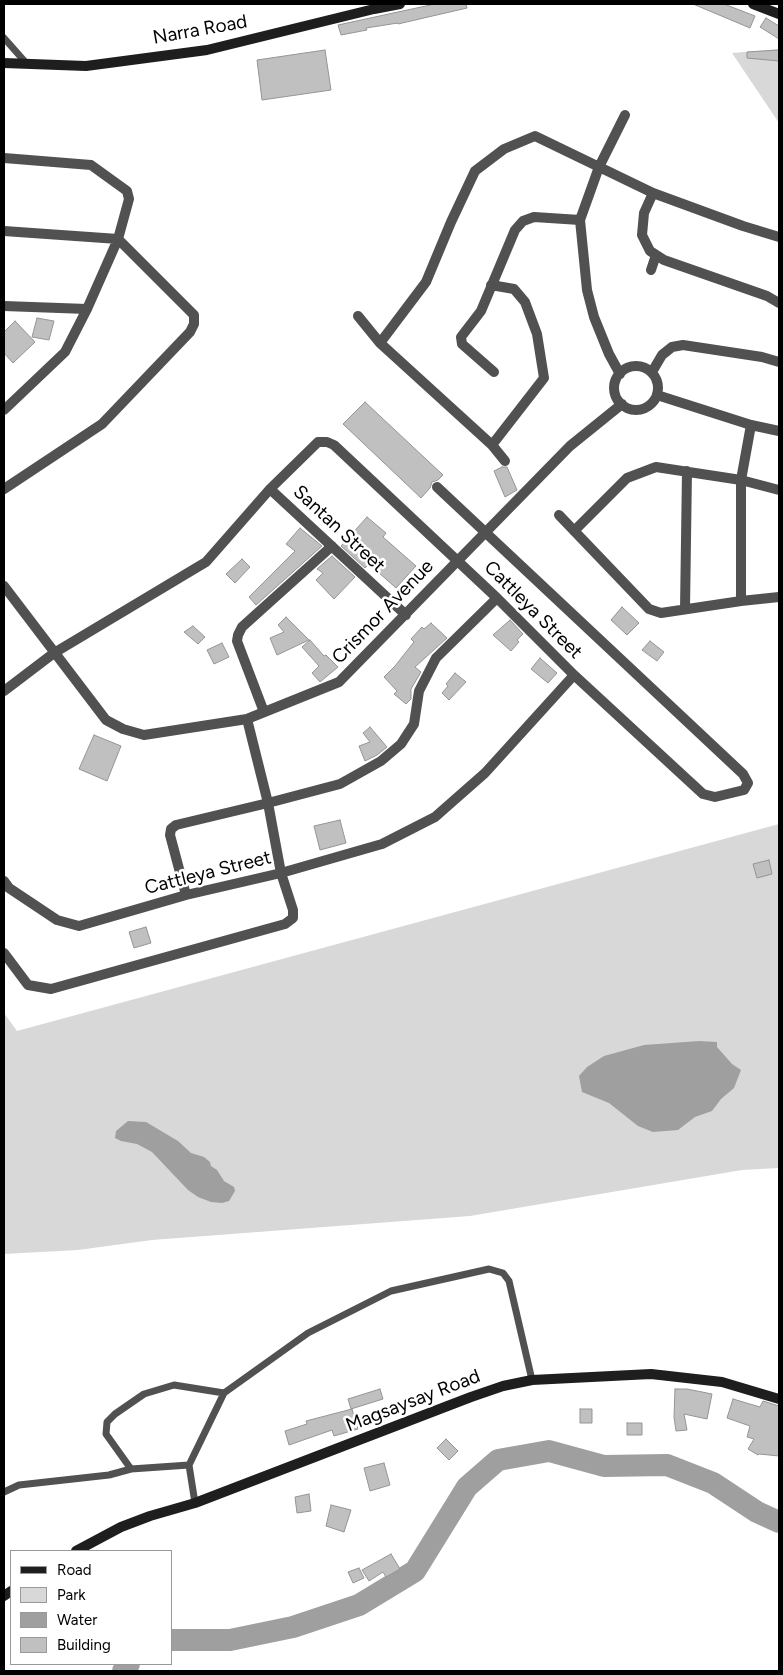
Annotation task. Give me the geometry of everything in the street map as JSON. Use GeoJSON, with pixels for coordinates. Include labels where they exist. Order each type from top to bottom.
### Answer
{"type":"FeatureCollection","features":[{"type":"Feature","properties":{"kind":"main road","name":"Narra Road"},"geometry":{"type":"LineString","coordinates":[[4,63],[86,66],[207,50],[374,8],[400,4]]}},
{"type":"Feature","properties":{"kind":"main road"},"geometry":{"type":"LineString","coordinates":[[753,4],[779,14]]}},
{"type":"Feature","properties":{"kind":"main road","name":"Magsaysay Road"},"geometry":{"type":"LineString","coordinates":[[78,1550],[121,1527],[194,1503],[471,1396],[503,1386],[532,1380],[650,1374],[722,1382],[779,1399]]}},
{"type":"Feature","properties":{"kind":"street"},"geometry":{"type":"LineString","coordinates":[[620,374],[609,354],[594,317],[587,290],[580,220],[600,167],[625,115]]}},
{"type":"Feature","properties":{"kind":"street"},"geometry":{"type":"LineString","coordinates":[[380,343],[426,282],[451,222],[475,172],[504,149],[535,136],[653,193],[779,237]]}},
{"type":"Feature","properties":{"kind":"street"},"geometry":{"type":"LineString","coordinates":[[4,158],[91,165],[128,191],[129,199],[118,239],[65,352],[4,410]]}},
{"type":"Feature","properties":{"kind":"street"},"geometry":{"type":"LineString","coordinates":[[653,193],[644,213],[642,235],[650,251],[664,260],[767,296],[779,303]]}},
{"type":"Feature","properties":{"kind":"street"},"geometry":{"type":"LineString","coordinates":[[494,372],[462,344],[461,337],[481,311],[514,230],[523,220],[534,216],[580,220]]}},
{"type":"Feature","properties":{"kind":"street"},"geometry":{"type":"LineString","coordinates":[[4,231],[118,239],[194,315],[194,324],[190,332],[102,424],[4,488]]}},
{"type":"Feature","properties":{"kind":"street"},"geometry":{"type":"LineString","coordinates":[[651,270],[656,255]]}},
{"type":"Feature","properties":{"kind":"street"},"geometry":{"type":"LineString","coordinates":[[491,285],[514,289],[525,302],[538,334],[544,378],[492,445]]}},
{"type":"Feature","properties":{"kind":"street"},"geometry":{"type":"LineString","coordinates":[[4,306],[86,309]]}},
{"type":"Feature","properties":{"kind":"street"},"geometry":{"type":"LineString","coordinates":[[358,316],[380,343],[492,445],[505,461]]}},
{"type":"Feature","properties":{"kind":"street"},"geometry":{"type":"LineString","coordinates":[[652,372],[662,355],[672,347],[683,345],[734,352],[779,362]]}},
{"type":"Feature","properties":{"kind":"street"},"geometry":{"type":"LineString","coordinates":[[632,366],[639,366],[652,372],[658,383],[657,395],[652,404],[642,409],[632,409],[622,404],[615,393],[616,379],[620,374],[632,366]]}},
{"type":"Feature","properties":{"kind":"street"},"geometry":{"type":"LineString","coordinates":[[657,395],[751,425],[779,431]]}},
{"type":"Feature","properties":{"kind":"street","name":"Crismor Avenue"},"geometry":{"type":"LineString","coordinates":[[4,586],[106,720],[123,729],[144,735],[246,719],[339,682],[570,446],[622,404]]}},
{"type":"Feature","properties":{"kind":"street"},"geometry":{"type":"LineString","coordinates":[[741,600],[741,480],[751,425]]}},
{"type":"Feature","properties":{"kind":"street","name":"Cattleya Street"},"geometry":{"type":"LineString","coordinates":[[4,691],[54,653],[206,562],[270,489],[318,442],[327,442],[334,445],[458,560],[574,675],[485,773],[435,817],[382,844],[281,873],[186,896],[79,926],[57,920],[8,888],[4,881]]}},
{"type":"Feature","properties":{"kind":"street"},"geometry":{"type":"LineString","coordinates":[[574,532],[627,478],[656,467],[741,480],[779,490]]}},
{"type":"Feature","properties":{"kind":"street"},"geometry":{"type":"LineString","coordinates":[[686,609],[687,471]]}},
{"type":"Feature","properties":{"kind":"street"},"geometry":{"type":"LineString","coordinates":[[437,487],[743,774],[748,783],[744,790],[715,798],[703,794],[574,675]]}},
{"type":"Feature","properties":{"kind":"street","name":"Santan Street"},"geometry":{"type":"LineString","coordinates":[[270,489],[406,615]]}},
{"type":"Feature","properties":{"kind":"street"},"geometry":{"type":"LineString","coordinates":[[559,516],[648,609],[661,613],[741,600],[779,597]]}},
{"type":"Feature","properties":{"kind":"street"},"geometry":{"type":"LineString","coordinates":[[264,712],[237,642],[238,635],[242,627],[332,546]]}},
{"type":"Feature","properties":{"kind":"street"},"geometry":{"type":"LineString","coordinates":[[186,896],[170,835],[171,829],[176,825],[268,804],[340,784],[381,761],[400,744],[414,724],[419,691],[436,658],[497,598]]}},
{"type":"Feature","properties":{"kind":"street"},"geometry":{"type":"LineString","coordinates":[[4,953],[28,985],[51,989],[286,924],[293,918],[293,910],[281,873],[268,804],[246,719]]}},
{"type":"Feature","properties":{"kind":"lane"},"geometry":{"type":"LineString","coordinates":[[4,38],[27,64]]}},
{"type":"Feature","properties":{"kind":"lane"},"geometry":{"type":"LineString","coordinates":[[194,1503],[189,1466],[224,1393],[308,1333],[391,1291],[489,1269],[502,1273],[508,1281],[532,1380]]}},
{"type":"Feature","properties":{"kind":"lane"},"geometry":{"type":"LineString","coordinates":[[131,1469],[106,1434],[107,1422],[115,1414],[144,1394],[174,1385],[224,1393]]}},
{"type":"Feature","properties":{"kind":"lane"},"geometry":{"type":"LineString","coordinates":[[4,1492],[19,1485],[109,1475],[131,1469],[189,1466]]}},
{"type":"Feature","properties":{"kind":"green space"},"geometry":{"type":"Polygon","coordinates":[[[779,49],[779,123],[732,53],[779,49]]]}},
{"type":"Feature","properties":{"kind":"green space"},"geometry":{"type":"Polygon","coordinates":[[[779,824],[779,1168],[742,1170],[470,1216],[152,1240],[78,1250],[4,1254],[4,1013],[17,1031],[779,824]]]}},
{"type":"Feature","properties":{"kind":"water"},"geometry":{"type":"Polygon","coordinates":[[[699,1041],[717,1042],[717,1047],[732,1064],[741,1070],[734,1088],[721,1099],[712,1111],[695,1117],[678,1130],[653,1132],[638,1126],[609,1103],[582,1092],[579,1076],[587,1067],[604,1056],[644,1045],[699,1041]]]}},
{"type":"Feature","properties":{"kind":"water"},"geometry":{"type":"Polygon","coordinates":[[[128,1121],[146,1122],[178,1141],[191,1153],[204,1157],[217,1170],[224,1181],[234,1187],[235,1191],[229,1201],[222,1203],[211,1202],[198,1197],[188,1190],[152,1152],[137,1144],[115,1138],[116,1131],[128,1121]]]}},
{"type":"Feature","properties":{"kind":"building"},"geometry":{"type":"Polygon","coordinates":[[[435,4],[466,4],[467,8],[398,24],[366,28],[367,30],[341,35],[338,25],[435,4]]]}},
{"type":"Feature","properties":{"kind":"building"},"geometry":{"type":"Polygon","coordinates":[[[693,4],[724,4],[755,16],[750,28],[693,4]]]}},
{"type":"Feature","properties":{"kind":"building"},"geometry":{"type":"Polygon","coordinates":[[[766,18],[779,26],[779,39],[760,27],[766,18]]]}},
{"type":"Feature","properties":{"kind":"building"},"geometry":{"type":"Polygon","coordinates":[[[325,50],[331,90],[262,100],[257,60],[325,50]]]}},
{"type":"Feature","properties":{"kind":"building"},"geometry":{"type":"Polygon","coordinates":[[[779,50],[779,61],[747,58],[747,52],[779,50]]]}},
{"type":"Feature","properties":{"kind":"building"},"geometry":{"type":"Polygon","coordinates":[[[37,318],[54,321],[49,340],[32,337],[37,318]]]}},
{"type":"Feature","properties":{"kind":"building"},"geometry":{"type":"Polygon","coordinates":[[[15,321],[35,342],[13,363],[4,353],[4,332],[15,321]]]}},
{"type":"Feature","properties":{"kind":"building"},"geometry":{"type":"Polygon","coordinates":[[[365,402],[443,475],[438,480],[432,482],[430,488],[421,498],[343,424],[365,402]]]}},
{"type":"Feature","properties":{"kind":"building"},"geometry":{"type":"Polygon","coordinates":[[[507,467],[517,490],[505,497],[494,471],[507,467]]]}},
{"type":"Feature","properties":{"kind":"building"},"geometry":{"type":"Polygon","coordinates":[[[367,517],[386,533],[383,537],[416,566],[396,588],[369,564],[365,568],[341,546],[367,517]]]}},
{"type":"Feature","properties":{"kind":"building"},"geometry":{"type":"Polygon","coordinates":[[[300,528],[322,546],[256,605],[249,597],[295,551],[286,544],[300,528]]]}},
{"type":"Feature","properties":{"kind":"building"},"geometry":{"type":"Polygon","coordinates":[[[332,556],[355,577],[334,599],[316,580],[323,573],[317,569],[332,556]]]}},
{"type":"Feature","properties":{"kind":"building"},"geometry":{"type":"Polygon","coordinates":[[[242,559],[250,567],[235,583],[226,574],[242,559]]]}},
{"type":"Feature","properties":{"kind":"building"},"geometry":{"type":"Polygon","coordinates":[[[622,607],[639,623],[627,635],[611,620],[622,607]]]}},
{"type":"Feature","properties":{"kind":"building"},"geometry":{"type":"Polygon","coordinates":[[[286,617],[309,640],[277,655],[270,638],[284,632],[278,625],[286,617]]]}},
{"type":"Feature","properties":{"kind":"building"},"geometry":{"type":"Polygon","coordinates":[[[510,620],[523,634],[511,651],[493,635],[510,620]]]}},
{"type":"Feature","properties":{"kind":"building"},"geometry":{"type":"Polygon","coordinates":[[[431,623],[447,638],[415,667],[421,672],[411,689],[411,699],[406,704],[394,694],[397,691],[384,677],[414,642],[411,639],[422,627],[424,629],[431,623]]]}},
{"type":"Feature","properties":{"kind":"building"},"geometry":{"type":"Polygon","coordinates":[[[193,626],[205,637],[198,644],[184,632],[193,626]]]}},
{"type":"Feature","properties":{"kind":"building"},"geometry":{"type":"Polygon","coordinates":[[[310,640],[324,656],[326,655],[338,667],[320,682],[312,673],[319,666],[302,647],[310,640]]]}},
{"type":"Feature","properties":{"kind":"building"},"geometry":{"type":"Polygon","coordinates":[[[650,641],[664,652],[657,661],[642,650],[650,641]]]}},
{"type":"Feature","properties":{"kind":"building"},"geometry":{"type":"Polygon","coordinates":[[[222,643],[229,657],[214,664],[207,650],[222,643]]]}},
{"type":"Feature","properties":{"kind":"building"},"geometry":{"type":"Polygon","coordinates":[[[540,658],[557,673],[548,683],[531,669],[540,658]]]}},
{"type":"Feature","properties":{"kind":"building"},"geometry":{"type":"Polygon","coordinates":[[[455,673],[466,682],[449,700],[442,693],[448,686],[446,684],[455,673]]]}},
{"type":"Feature","properties":{"kind":"building"},"geometry":{"type":"Polygon","coordinates":[[[370,727],[387,747],[365,761],[359,746],[370,742],[363,733],[370,727]]]}},
{"type":"Feature","properties":{"kind":"building"},"geometry":{"type":"Polygon","coordinates":[[[94,735],[121,746],[107,781],[79,769],[94,735]]]}},
{"type":"Feature","properties":{"kind":"building"},"geometry":{"type":"Polygon","coordinates":[[[340,820],[346,843],[320,850],[314,826],[340,820]]]}},
{"type":"Feature","properties":{"kind":"building"},"geometry":{"type":"Polygon","coordinates":[[[769,860],[772,874],[757,878],[753,864],[769,860]]]}},
{"type":"Feature","properties":{"kind":"building"},"geometry":{"type":"Polygon","coordinates":[[[146,927],[151,943],[134,948],[129,932],[146,927]]]}},
{"type":"Feature","properties":{"kind":"building"},"geometry":{"type":"Polygon","coordinates":[[[380,1389],[383,1399],[351,1409],[348,1399],[380,1389]]]}},
{"type":"Feature","properties":{"kind":"building"},"geometry":{"type":"Polygon","coordinates":[[[675,1389],[687,1389],[712,1394],[707,1419],[684,1414],[687,1430],[676,1431],[674,1417],[675,1389]]]}},
{"type":"Feature","properties":{"kind":"building"},"geometry":{"type":"Polygon","coordinates":[[[733,1399],[760,1407],[763,1401],[779,1406],[779,1456],[758,1455],[748,1449],[754,1439],[747,1437],[750,1426],[727,1418],[733,1399]]]}},
{"type":"Feature","properties":{"kind":"building"},"geometry":{"type":"Polygon","coordinates":[[[352,1409],[358,1429],[334,1436],[332,1430],[289,1445],[285,1431],[307,1424],[306,1421],[352,1409]]]}},
{"type":"Feature","properties":{"kind":"building"},"geometry":{"type":"Polygon","coordinates":[[[580,1409],[592,1409],[592,1423],[580,1423],[580,1409]]]}},
{"type":"Feature","properties":{"kind":"building"},"geometry":{"type":"Polygon","coordinates":[[[627,1423],[642,1423],[642,1435],[627,1435],[627,1423]]]}},
{"type":"Feature","properties":{"kind":"building"},"geometry":{"type":"Polygon","coordinates":[[[446,1439],[458,1451],[449,1460],[437,1448],[446,1439]]]}},
{"type":"Feature","properties":{"kind":"building"},"geometry":{"type":"Polygon","coordinates":[[[384,1463],[390,1485],[370,1491],[364,1468],[384,1463]]]}},
{"type":"Feature","properties":{"kind":"building"},"geometry":{"type":"Polygon","coordinates":[[[309,1494],[311,1511],[297,1513],[295,1497],[309,1494]]]}},
{"type":"Feature","properties":{"kind":"building"},"geometry":{"type":"Polygon","coordinates":[[[331,1505],[351,1510],[344,1532],[326,1526],[331,1505]]]}},
{"type":"Feature","properties":{"kind":"building"},"geometry":{"type":"Polygon","coordinates":[[[391,1554],[400,1569],[386,1577],[383,1572],[369,1581],[362,1570],[391,1554]]]}},
{"type":"Feature","properties":{"kind":"building"},"geometry":{"type":"Polygon","coordinates":[[[359,1568],[364,1578],[353,1583],[348,1572],[359,1568]]]}},
{"type":"Feature","properties":{"kind":"waterway"},"geometry":{"type":"LineString","coordinates":[[172,1640],[230,1640],[293,1627],[359,1605],[415,1571],[467,1487],[498,1460],[549,1451],[604,1466],[667,1465],[713,1483],[757,1512],[779,1522]]}},
{"type":"Feature","properties":{"kind":"waterway"},"geometry":{"type":"LineString","coordinates":[[123,1671],[128,1665]]}}]}
